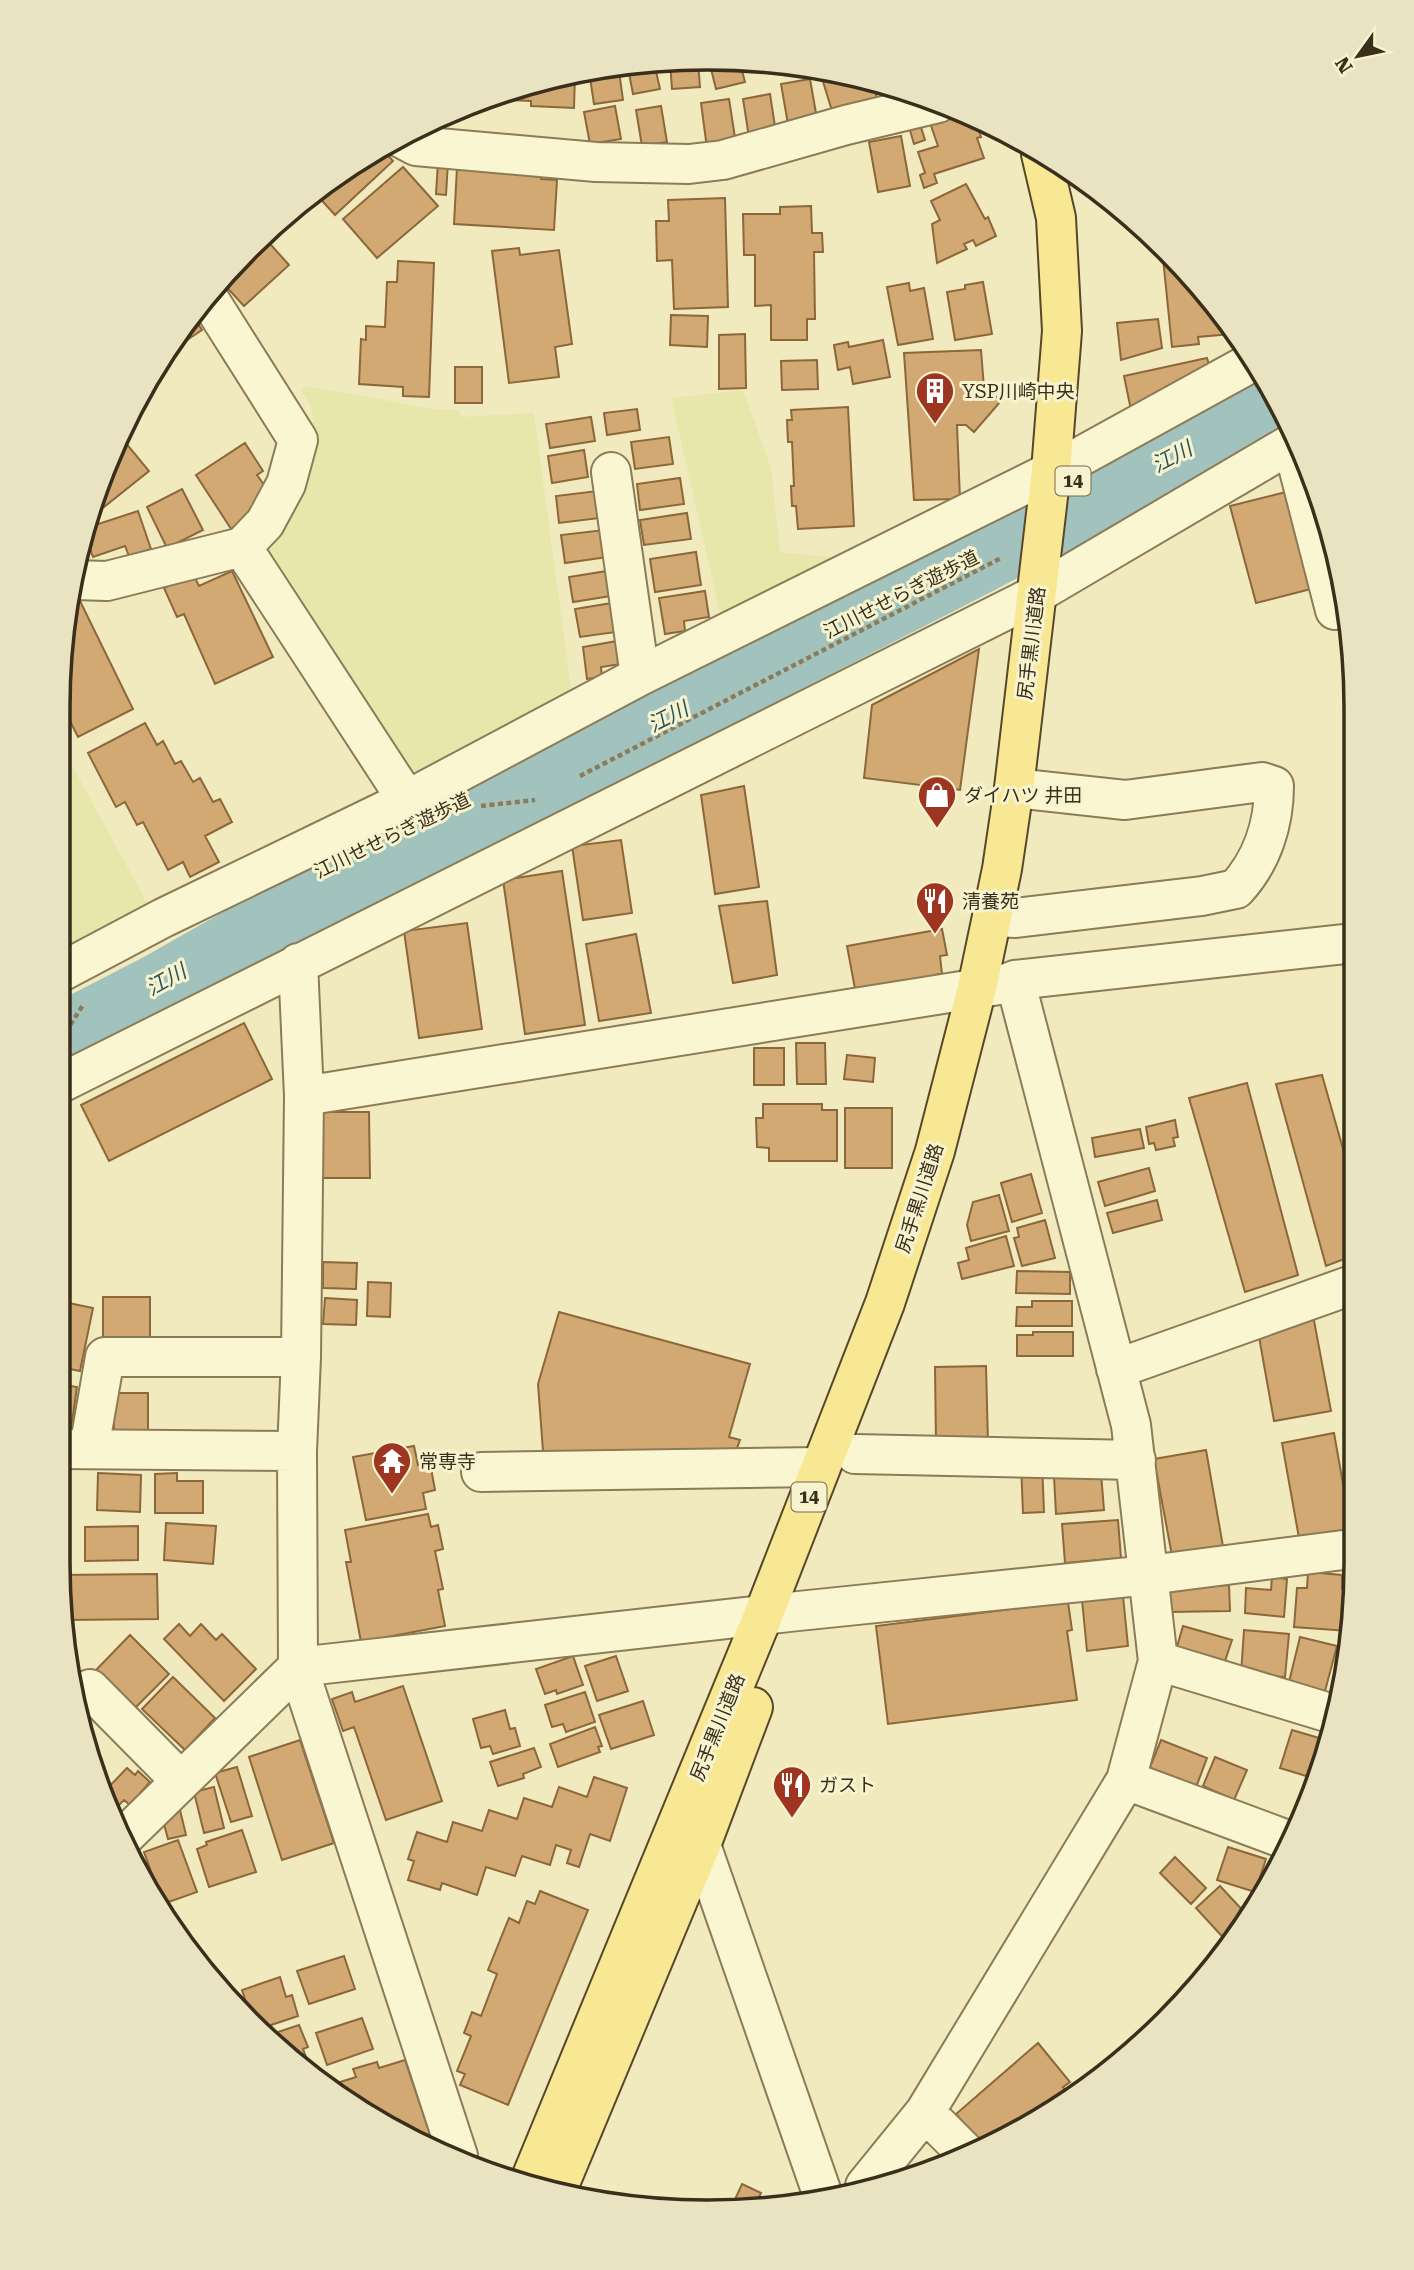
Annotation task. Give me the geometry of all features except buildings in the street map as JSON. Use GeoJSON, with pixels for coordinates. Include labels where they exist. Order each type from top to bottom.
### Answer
{"type":"FeatureCollection","features":[{"type":"Feature","properties":{"kind":"main road","name":"尻手黒川道路"},"geometry":{"type":"LineString","coordinates":[[532,2175],[776,1614],[838,1460],[905,1317],[960,1156],[999,984],[1004,918],[1026,790],[1064,465],[1062,331],[1056,218],[1044,166]]}},
{"type":"Feature","properties":{"kind":"main road","name":"尻手黒川道路"},"geometry":{"type":"LineString","coordinates":[[1064,465],[1081,405],[1082,280],[1076,208],[1069,183]]}},
{"type":"Feature","properties":{"kind":"main road","name":"尻手黒川道路"},"geometry":{"type":"LineString","coordinates":[[560,2182],[701,1845],[776,1614]]}},
{"type":"Feature","properties":{"kind":"street"},"geometry":{"type":"LineString","coordinates":[[411,143],[416,146],[596,162],[689,164],[723,160],[921,107]]}},
{"type":"Feature","properties":{"kind":"street"},"geometry":{"type":"LineString","coordinates":[[83,580],[107,581],[242,547],[265,523],[281,494],[298,440],[213,305]]}},
{"type":"Feature","properties":{"kind":"street"},"geometry":{"type":"LineString","coordinates":[[70,967],[163,918],[407,800],[640,676],[1064,465],[1245,366]]}},
{"type":"Feature","properties":{"kind":"street"},"geometry":{"type":"LineString","coordinates":[[70,1078],[1049,586],[1288,446]]}},
{"type":"Feature","properties":{"kind":"street"},"geometry":{"type":"LineString","coordinates":[[611,472],[640,676]]}},
{"type":"Feature","properties":{"kind":"street"},"geometry":{"type":"LineString","coordinates":[[1306,490],[1337,610]]}},
{"type":"Feature","properties":{"kind":"street"},"geometry":{"type":"LineString","coordinates":[[242,547],[407,800]]}},
{"type":"Feature","properties":{"kind":"street"},"geometry":{"type":"LineString","coordinates":[[1004,918],[1202,897],[1236,889],[1258,860],[1272,818],[1275,786],[1262,782],[1125,800],[1026,790]]}},
{"type":"Feature","properties":{"kind":"street"},"geometry":{"type":"LineString","coordinates":[[304,1096],[999,984],[1344,944]]}},
{"type":"Feature","properties":{"kind":"street"},"geometry":{"type":"LineString","coordinates":[[298,963],[304,1096],[297,1451],[298,1667],[456,2148]]}},
{"type":"Feature","properties":{"kind":"street"},"geometry":{"type":"LineString","coordinates":[[871,2178],[925,2112],[1126,1780],[1158,1661],[1131,1425],[999,984]]}},
{"type":"Feature","properties":{"kind":"street"},"geometry":{"type":"LineString","coordinates":[[1116,1369],[1344,1289]]}},
{"type":"Feature","properties":{"kind":"street"},"geometry":{"type":"LineString","coordinates":[[297,1451],[74,1449],[105,1357],[300,1357]]}},
{"type":"Feature","properties":{"kind":"street"},"geometry":{"type":"LineString","coordinates":[[481,1472],[838,1460],[1136,1460]]}},
{"type":"Feature","properties":{"kind":"street"},"geometry":{"type":"LineString","coordinates":[[130,1831],[298,1667],[1149,1575],[1344,1550]]}},
{"type":"Feature","properties":{"kind":"street"},"geometry":{"type":"LineString","coordinates":[[1158,1661],[1326,1712]]}},
{"type":"Feature","properties":{"kind":"street"},"geometry":{"type":"LineString","coordinates":[[90,1689],[181,1781]]}},
{"type":"Feature","properties":{"kind":"street"},"geometry":{"type":"LineString","coordinates":[[1126,1780],[1281,1838]]}},
{"type":"Feature","properties":{"kind":"street"},"geometry":{"type":"LineString","coordinates":[[701,1845],[821,2190]]}},
{"type":"Feature","properties":{"kind":"street"},"geometry":{"type":"LineString","coordinates":[[925,2112],[960,2148]]}},
{"type":"Feature","properties":{"kind":"path","name":"江川せせらぎ遊歩道"},"geometry":{"type":"LineString","coordinates":[[570,782],[1003,558]]}},
{"type":"Feature","properties":{"kind":"path","name":"江川せせらぎ遊歩道"},"geometry":{"type":"LineString","coordinates":[[476,807],[533,801],[545,794]]}},
{"type":"Feature","properties":{"kind":"path"},"geometry":{"type":"LineString","coordinates":[[70,1025],[83,1003]]}},
{"type":"Feature","properties":{"kind":"green space"},"geometry":{"type":"Polygon","coordinates":[[[306,386],[440,410],[459,410],[461,417],[534,413],[572,696],[430,766],[407,774],[250,549],[295,505],[307,481],[317,450],[311,407],[301,391],[306,386]]]}},
{"type":"Feature","properties":{"kind":"green space"},"geometry":{"type":"Polygon","coordinates":[[[743,390],[771,468],[780,552],[837,558],[722,621],[671,398],[743,390]]]}},
{"type":"Feature","properties":{"kind":"green space"},"geometry":{"type":"Polygon","coordinates":[[[70,762],[151,910],[70,951],[70,762]]]}},
{"type":"Feature","properties":{"kind":"waterway","name":"江川"},"geometry":{"type":"LineString","coordinates":[[70,1033],[158,988],[378,863],[638,735],[977,561],[1268,406]]}},
{"type":"Feature","properties":{"kind":"place","name":"YSP川崎中央"},"geometry":{"type":"Point","coordinates":[935,425]}},
{"type":"Feature","properties":{"kind":"place","name":"ダイハツ 井田"},"geometry":{"type":"Point","coordinates":[937,829]}},
{"type":"Feature","properties":{"kind":"place","name":"清養苑"},"geometry":{"type":"Point","coordinates":[935,935]}},
{"type":"Feature","properties":{"kind":"place","name":"常専寺"},"geometry":{"type":"Point","coordinates":[392,1495]}},
{"type":"Feature","properties":{"kind":"place","name":"ガスト"},"geometry":{"type":"Point","coordinates":[792,1819]}}]}
